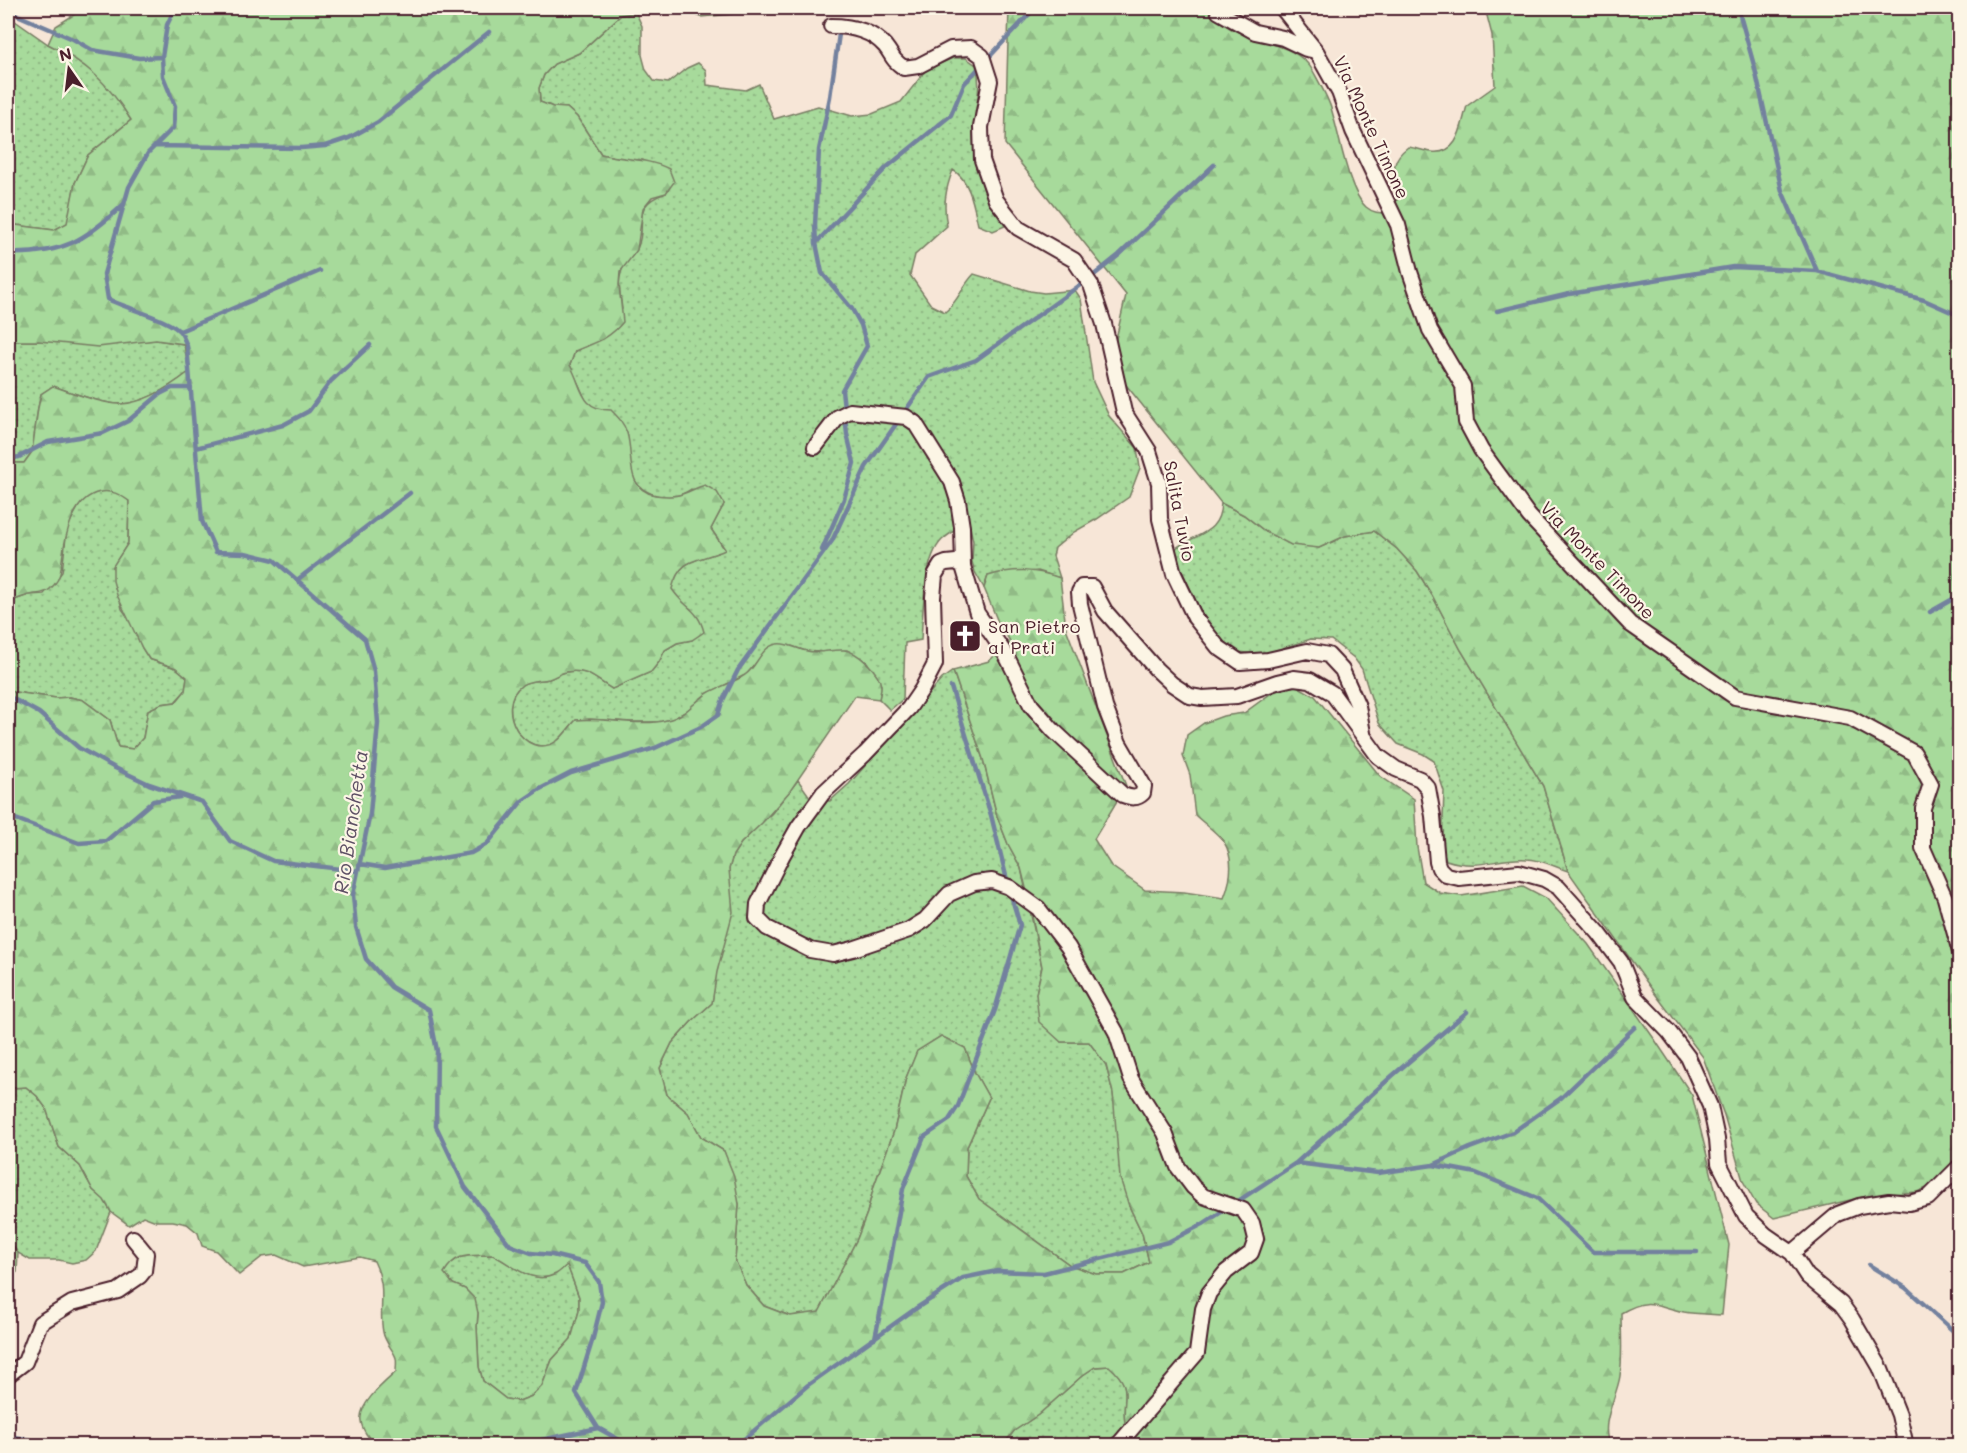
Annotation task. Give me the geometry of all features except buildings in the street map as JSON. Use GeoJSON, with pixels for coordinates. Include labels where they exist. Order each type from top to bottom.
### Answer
{"type":"FeatureCollection","features":[{"type":"Feature","properties":{"kind":"street","name":"Via Monte Timone"},"geometry":{"type":"LineString","coordinates":[[1217,8],[1219,12],[1255,32],[1283,38],[1306,49],[1316,51]]}},
{"type":"Feature","properties":{"kind":"street","name":"Via Monte Timone"},"geometry":{"type":"LineString","coordinates":[[1282,8],[1316,51],[1339,92],[1353,131],[1398,225],[1410,272],[1430,330],[1463,386],[1466,422],[1480,450],[1529,516],[1630,624],[1735,697],[1850,718],[1914,753],[1931,784],[1923,808],[1923,848],[1945,898],[1959,952]]}},
{"type":"Feature","properties":{"kind":"street","name":"Salita Tuvio"},"geometry":{"type":"LineString","coordinates":[[831,26],[850,26],[868,33],[885,46],[893,60],[904,68],[918,66],[951,49],[971,48],[982,56],[990,81],[981,127],[982,160],[996,200],[1018,228],[1074,260],[1091,285],[1104,324],[1124,412],[1149,451],[1159,483],[1160,519],[1174,574],[1195,618],[1218,646],[1240,662],[1268,660],[1307,651],[1328,655],[1342,670],[1358,706],[1364,738],[1385,763],[1420,779],[1428,788],[1437,862],[1446,876],[1459,878],[1519,872],[1544,879],[1558,887],[1570,898],[1621,962],[1635,997],[1669,1032],[1688,1057],[1710,1106],[1719,1163],[1746,1216],[1766,1235],[1792,1253]]}},
{"type":"Feature","properties":{"kind":"street"},"geometry":{"type":"LineString","coordinates":[[814,447],[838,417],[850,411],[906,417],[915,423],[952,482],[962,527],[963,566],[977,613],[1006,655],[1031,705],[1067,744],[1124,795],[1131,798],[1139,796],[1143,793],[1144,786],[1119,743],[1106,707],[1079,598],[1080,589],[1086,585],[1094,589],[1105,611],[1156,669],[1185,693],[1196,698],[1221,698],[1250,692],[1286,679],[1310,680],[1332,693],[1364,738]]}},
{"type":"Feature","properties":{"kind":"street"},"geometry":{"type":"LineString","coordinates":[[963,566],[956,562],[946,563],[941,565],[935,575],[933,597],[935,664],[922,689],[909,708],[823,793],[799,826],[758,904],[757,918],[767,928],[810,950],[833,954],[862,947],[909,930],[925,920],[949,894],[974,883],[992,881],[1009,886],[1038,908],[1068,947],[1116,1032],[1131,1079],[1165,1133],[1178,1167],[1203,1196],[1243,1210],[1249,1216],[1256,1239],[1251,1254],[1217,1280],[1209,1293],[1203,1309],[1197,1353],[1117,1446]]}},
{"type":"Feature","properties":{"kind":"street"},"geometry":{"type":"LineString","coordinates":[[1906,1446],[1899,1415],[1880,1366],[1841,1304],[1807,1276],[1792,1253],[1838,1214],[1859,1206],[1889,1201],[1909,1203],[1928,1198],[1959,1166]]}},
{"type":"Feature","properties":{"kind":"street"},"geometry":{"type":"LineString","coordinates":[[8,1375],[26,1362],[40,1323],[72,1303],[118,1291],[140,1276],[144,1271],[146,1254],[133,1238]]}},
{"type":"Feature","properties":{"kind":"green space"},"geometry":{"type":"Polygon","coordinates":[[[82,8],[663,8],[621,15],[579,53],[554,64],[544,75],[539,88],[540,102],[553,107],[567,108],[577,117],[601,154],[661,165],[669,169],[674,182],[666,193],[652,197],[643,208],[637,250],[620,272],[623,322],[607,337],[575,351],[570,365],[588,402],[601,409],[611,410],[624,426],[629,442],[634,479],[645,492],[673,496],[705,485],[717,492],[724,504],[711,529],[725,550],[685,565],[675,578],[672,589],[698,618],[704,632],[692,640],[677,643],[665,650],[651,672],[612,689],[585,673],[573,671],[564,673],[549,679],[525,683],[514,694],[511,706],[516,729],[534,744],[545,746],[560,739],[576,720],[659,722],[681,714],[708,693],[745,675],[767,649],[777,644],[812,652],[849,651],[867,663],[880,680],[879,699],[855,696],[790,791],[741,843],[733,855],[729,869],[733,912],[717,972],[712,1003],[672,1043],[660,1068],[667,1095],[688,1113],[701,1137],[724,1151],[734,1176],[739,1204],[735,1260],[746,1285],[764,1306],[790,1316],[819,1312],[857,1239],[867,1213],[894,1131],[906,1078],[917,1051],[941,1036],[965,1048],[975,1073],[989,1098],[967,1147],[966,1176],[979,1199],[1070,1265],[1096,1274],[1124,1274],[1149,1262],[1142,1233],[1129,1206],[1120,1178],[1113,1093],[1106,1065],[1089,1042],[1061,1042],[1039,1022],[1036,994],[1042,967],[1028,896],[1021,868],[997,816],[983,759],[953,671],[989,661],[1010,641],[998,622],[984,588],[988,576],[1007,572],[1032,571],[1060,578],[1066,628],[1126,786],[1094,839],[1111,866],[1145,890],[1184,892],[1224,898],[1230,877],[1230,856],[1221,838],[1195,815],[1190,775],[1183,756],[1187,735],[1204,723],[1223,716],[1244,713],[1277,689],[1297,686],[1315,696],[1380,776],[1414,799],[1417,847],[1423,882],[1440,893],[1461,896],[1523,886],[1546,898],[1588,944],[1692,1095],[1729,1245],[1722,1315],[1684,1312],[1652,1304],[1639,1305],[1621,1313],[1620,1376],[1606,1428],[1610,1445],[1133,1445],[1125,1423],[1124,1387],[1117,1374],[1109,1366],[1095,1367],[1083,1375],[1038,1415],[1014,1431],[1003,1445],[375,1445],[363,1428],[361,1414],[373,1394],[396,1372],[396,1358],[383,1332],[381,1280],[374,1261],[360,1257],[303,1267],[276,1255],[262,1257],[239,1275],[216,1251],[202,1246],[198,1233],[187,1224],[156,1221],[143,1216],[129,1225],[111,1212],[104,1200],[93,1190],[80,1166],[59,1147],[46,1108],[37,1096],[26,1087],[12,1088],[8,1093],[8,691],[83,700],[110,720],[118,747],[133,749],[143,738],[148,710],[161,704],[176,702],[185,691],[187,677],[176,668],[149,659],[117,595],[113,581],[113,566],[128,543],[129,501],[115,493],[100,492],[90,496],[76,510],[63,550],[61,570],[51,588],[43,593],[8,602],[8,463],[24,463],[32,452],[41,394],[53,386],[87,398],[114,404],[130,403],[157,393],[189,372],[184,344],[156,340],[98,347],[39,341],[11,341],[8,338],[8,224],[54,230],[67,223],[75,183],[88,155],[131,120],[114,95],[96,75],[48,44],[56,26],[82,8]],[[471,1255],[459,1258],[444,1273],[453,1284],[465,1289],[475,1299],[478,1313],[479,1367],[483,1381],[506,1399],[519,1401],[532,1396],[542,1386],[552,1360],[571,1339],[579,1311],[579,1297],[567,1265],[556,1274],[539,1278],[523,1273],[493,1255],[471,1255]]]}},
{"type":"Feature","properties":{"kind":"green space"},"geometry":{"type":"Polygon","coordinates":[[[680,8],[734,8],[732,14],[701,17],[680,8]]]}},
{"type":"Feature","properties":{"kind":"green space"},"geometry":{"type":"Polygon","coordinates":[[[1009,8],[1210,8],[1218,20],[1230,28],[1291,51],[1304,59],[1325,94],[1349,175],[1360,199],[1371,210],[1388,213],[1398,195],[1395,164],[1399,156],[1408,147],[1432,152],[1448,149],[1458,137],[1467,106],[1495,86],[1492,35],[1485,8],[1959,8],[1959,1175],[1917,1192],[1867,1196],[1774,1218],[1756,1204],[1743,1181],[1724,1115],[1703,1057],[1568,871],[1543,786],[1461,650],[1417,571],[1397,549],[1374,531],[1345,536],[1319,548],[1291,545],[1221,503],[1110,365],[1126,295],[1005,144],[1009,8]]]}},
{"type":"Feature","properties":{"kind":"green space"},"geometry":{"type":"Polygon","coordinates":[[[636,13],[642,26],[642,55],[646,70],[654,81],[668,83],[687,68],[698,63],[706,70],[707,85],[746,90],[759,84],[774,119],[818,106],[852,116],[872,114],[901,102],[926,70],[953,58],[966,58],[976,65],[979,83],[973,134],[975,159],[982,183],[1005,226],[993,231],[978,225],[973,202],[964,180],[953,170],[946,198],[947,226],[915,255],[910,275],[931,305],[945,312],[974,274],[1030,291],[1044,293],[1075,290],[1081,299],[1093,382],[1109,416],[1137,448],[1140,468],[1129,497],[1074,532],[1055,548],[1053,556],[1060,578],[1038,571],[988,576],[984,588],[972,562],[973,541],[969,522],[942,540],[931,560],[928,573],[921,640],[905,643],[903,699],[890,710],[879,699],[881,685],[867,662],[847,650],[819,653],[792,646],[756,663],[747,674],[707,694],[673,719],[659,722],[576,720],[560,739],[545,746],[534,744],[516,729],[511,706],[514,694],[525,683],[549,679],[573,671],[590,675],[612,689],[651,672],[665,650],[677,643],[692,640],[691,609],[679,601],[671,589],[679,571],[685,566],[725,549],[711,529],[724,504],[691,489],[679,495],[658,496],[639,486],[631,469],[627,432],[587,403],[570,365],[575,351],[587,346],[622,309],[620,275],[625,264],[637,249],[643,210],[654,198],[666,193],[643,160],[629,160],[601,154],[577,117],[567,108],[553,107],[540,102],[539,88],[544,75],[554,64],[579,53],[621,15],[636,13]]]}},
{"type":"Feature","properties":{"kind":"green space"},"geometry":{"type":"Polygon","coordinates":[[[8,16],[48,44],[73,56],[95,73],[115,95],[131,120],[88,155],[75,183],[68,223],[54,230],[8,224],[8,16]]]}},
{"type":"Feature","properties":{"kind":"green space"},"geometry":{"type":"Polygon","coordinates":[[[8,338],[11,341],[128,342],[156,340],[184,344],[189,372],[148,397],[121,404],[96,400],[53,386],[41,394],[32,452],[24,463],[8,463],[8,338]]]}},
{"type":"Feature","properties":{"kind":"green space"},"geometry":{"type":"Polygon","coordinates":[[[104,491],[118,492],[129,501],[128,543],[113,567],[122,609],[131,621],[149,659],[176,668],[187,677],[185,691],[175,702],[161,704],[148,710],[143,738],[133,749],[118,747],[110,720],[83,700],[8,691],[8,602],[29,595],[44,594],[62,572],[67,528],[80,504],[90,494],[104,491]]]}},
{"type":"Feature","properties":{"kind":"green space"},"geometry":{"type":"Polygon","coordinates":[[[1221,503],[1244,515],[1266,532],[1319,548],[1345,536],[1374,531],[1397,549],[1417,571],[1432,595],[1461,650],[1543,786],[1568,871],[1532,859],[1478,864],[1446,860],[1442,847],[1444,791],[1434,761],[1398,744],[1379,723],[1362,669],[1354,658],[1331,640],[1311,639],[1257,654],[1229,651],[1208,627],[1177,560],[1176,548],[1212,527],[1220,513],[1221,503]]]}},
{"type":"Feature","properties":{"kind":"green space"},"geometry":{"type":"Polygon","coordinates":[[[953,671],[983,759],[997,816],[1021,868],[1042,967],[1036,994],[1061,1042],[1089,1042],[1106,1065],[1113,1093],[1129,1206],[1142,1233],[1149,1262],[1124,1274],[1096,1274],[1070,1265],[979,1199],[966,1176],[967,1147],[989,1098],[975,1073],[965,1048],[941,1036],[917,1052],[906,1078],[894,1131],[867,1213],[857,1239],[819,1313],[790,1316],[764,1306],[746,1285],[735,1260],[739,1204],[724,1151],[701,1137],[688,1113],[667,1095],[660,1068],[672,1043],[712,1003],[729,869],[733,855],[741,843],[772,813],[798,780],[812,800],[830,801],[849,784],[942,679],[953,671]]]}},
{"type":"Feature","properties":{"kind":"green space"},"geometry":{"type":"Polygon","coordinates":[[[26,1087],[46,1108],[59,1147],[80,1166],[93,1190],[104,1199],[111,1212],[96,1251],[86,1260],[72,1263],[59,1260],[30,1260],[18,1253],[8,1240],[8,1093],[12,1088],[26,1087]]]}},
{"type":"Feature","properties":{"kind":"green space"},"geometry":{"type":"Polygon","coordinates":[[[8,1240],[18,1253],[17,1272],[8,1279],[8,1240]]]}},
{"type":"Feature","properties":{"kind":"green space"},"geometry":{"type":"Polygon","coordinates":[[[471,1255],[493,1255],[521,1271],[539,1277],[548,1277],[567,1264],[579,1297],[579,1311],[571,1339],[552,1360],[542,1386],[532,1396],[519,1401],[506,1399],[483,1381],[479,1367],[478,1313],[465,1289],[453,1284],[443,1273],[453,1261],[459,1258],[471,1255]]]}},
{"type":"Feature","properties":{"kind":"green space"},"geometry":{"type":"Polygon","coordinates":[[[1110,1366],[1118,1374],[1125,1387],[1125,1423],[1133,1445],[1003,1446],[1014,1431],[1038,1415],[1083,1375],[1095,1367],[1110,1366]]]}},
{"type":"Feature","properties":{"kind":"waterway","name":"Rio Bianchetta"},"geometry":{"type":"LineString","coordinates":[[175,8],[167,25],[162,57],[163,76],[175,106],[173,128],[148,153],[129,187],[104,274],[108,299],[168,323],[176,328],[185,340],[202,521],[216,552],[245,553],[274,560],[365,639],[374,671],[378,723],[370,814],[353,895],[356,927],[366,959],[391,987],[429,1010],[437,1051],[436,1126],[465,1187],[510,1245],[531,1253],[552,1255],[585,1263],[599,1282],[602,1302],[576,1393],[598,1428],[630,1446]]}},
{"type":"Feature","properties":{"kind":"waterway"},"geometry":{"type":"LineString","coordinates":[[816,243],[886,168],[951,115],[964,84],[1035,8]]}},
{"type":"Feature","properties":{"kind":"waterway"},"geometry":{"type":"LineString","coordinates":[[1738,8],[1755,69],[1782,191],[1817,271]]}},
{"type":"Feature","properties":{"kind":"waterway"},"geometry":{"type":"LineString","coordinates":[[8,11],[73,39],[92,50],[139,58],[162,57]]}},
{"type":"Feature","properties":{"kind":"waterway"},"geometry":{"type":"LineString","coordinates":[[155,146],[301,148],[325,146],[349,138],[378,122],[489,32]]}},
{"type":"Feature","properties":{"kind":"waterway"},"geometry":{"type":"LineString","coordinates":[[822,550],[844,499],[854,463],[847,434],[842,390],[867,346],[861,325],[852,309],[822,273],[816,243],[819,150],[830,97],[839,34]]}},
{"type":"Feature","properties":{"kind":"waterway"},"geometry":{"type":"LineString","coordinates":[[360,864],[385,868],[471,853],[487,844],[522,801],[540,789],[571,773],[655,748],[701,727],[718,715],[738,670],[832,541],[866,467],[929,377],[976,360],[1094,275],[1119,255],[1214,165]]}},
{"type":"Feature","properties":{"kind":"waterway"},"geometry":{"type":"LineString","coordinates":[[8,253],[44,251],[72,243],[85,236],[124,204]]}},
{"type":"Feature","properties":{"kind":"waterway"},"geometry":{"type":"LineString","coordinates":[[1497,311],[1569,294],[1733,267],[1817,271],[1924,300],[1960,316]]}},
{"type":"Feature","properties":{"kind":"waterway"},"geometry":{"type":"LineString","coordinates":[[180,331],[320,271]]}},
{"type":"Feature","properties":{"kind":"waterway"},"geometry":{"type":"LineString","coordinates":[[196,448],[283,425],[309,411],[331,381],[370,345]]}},
{"type":"Feature","properties":{"kind":"waterway"},"geometry":{"type":"LineString","coordinates":[[8,459],[19,457],[48,442],[103,433],[128,421],[160,394],[172,388],[191,388]]}},
{"type":"Feature","properties":{"kind":"waterway"},"geometry":{"type":"LineString","coordinates":[[297,580],[410,493]]}},
{"type":"Feature","properties":{"kind":"waterway"},"geometry":{"type":"LineString","coordinates":[[1930,612],[1960,595]]}},
{"type":"Feature","properties":{"kind":"waterway"},"geometry":{"type":"LineString","coordinates":[[951,687],[991,815],[1008,884]]}},
{"type":"Feature","properties":{"kind":"waterway"},"geometry":{"type":"LineString","coordinates":[[8,696],[39,713],[79,748],[115,768],[149,784],[202,802],[230,841],[273,861],[358,871]]}},
{"type":"Feature","properties":{"kind":"waterway"},"geometry":{"type":"LineString","coordinates":[[8,816],[79,843],[106,841],[153,801],[180,797]]}},
{"type":"Feature","properties":{"kind":"waterway"},"geometry":{"type":"LineString","coordinates":[[875,1338],[903,1189],[924,1137],[949,1120],[958,1106],[995,1010],[1020,925],[1010,892]]}},
{"type":"Feature","properties":{"kind":"waterway"},"geometry":{"type":"LineString","coordinates":[[736,1446],[808,1385],[963,1278],[997,1271],[1044,1273],[1168,1242],[1203,1224],[1296,1163],[1467,1012]]}},
{"type":"Feature","properties":{"kind":"waterway"},"geometry":{"type":"LineString","coordinates":[[1296,1163],[1378,1173],[1433,1165],[1513,1132],[1561,1098],[1635,1027]]}},
{"type":"Feature","properties":{"kind":"waterway"},"geometry":{"type":"LineString","coordinates":[[1433,1165],[1476,1173],[1537,1198],[1593,1252],[1697,1252]]}},
{"type":"Feature","properties":{"kind":"waterway"},"geometry":{"type":"LineString","coordinates":[[1869,1265],[1906,1288],[1960,1337]]}},
{"type":"Feature","properties":{"kind":"waterway"},"geometry":{"type":"LineString","coordinates":[[481,1446],[541,1440],[598,1428]]}},
{"type":"Feature","properties":{"kind":"waterway"},"geometry":{"type":"LineString","coordinates":[[8,1436],[48,1443],[50,1446]]}},
{"type":"Feature","properties":{"kind":"place","name":"San Pietro ai Prati"},"geometry":{"type":"Point","coordinates":[965,636]}}]}
